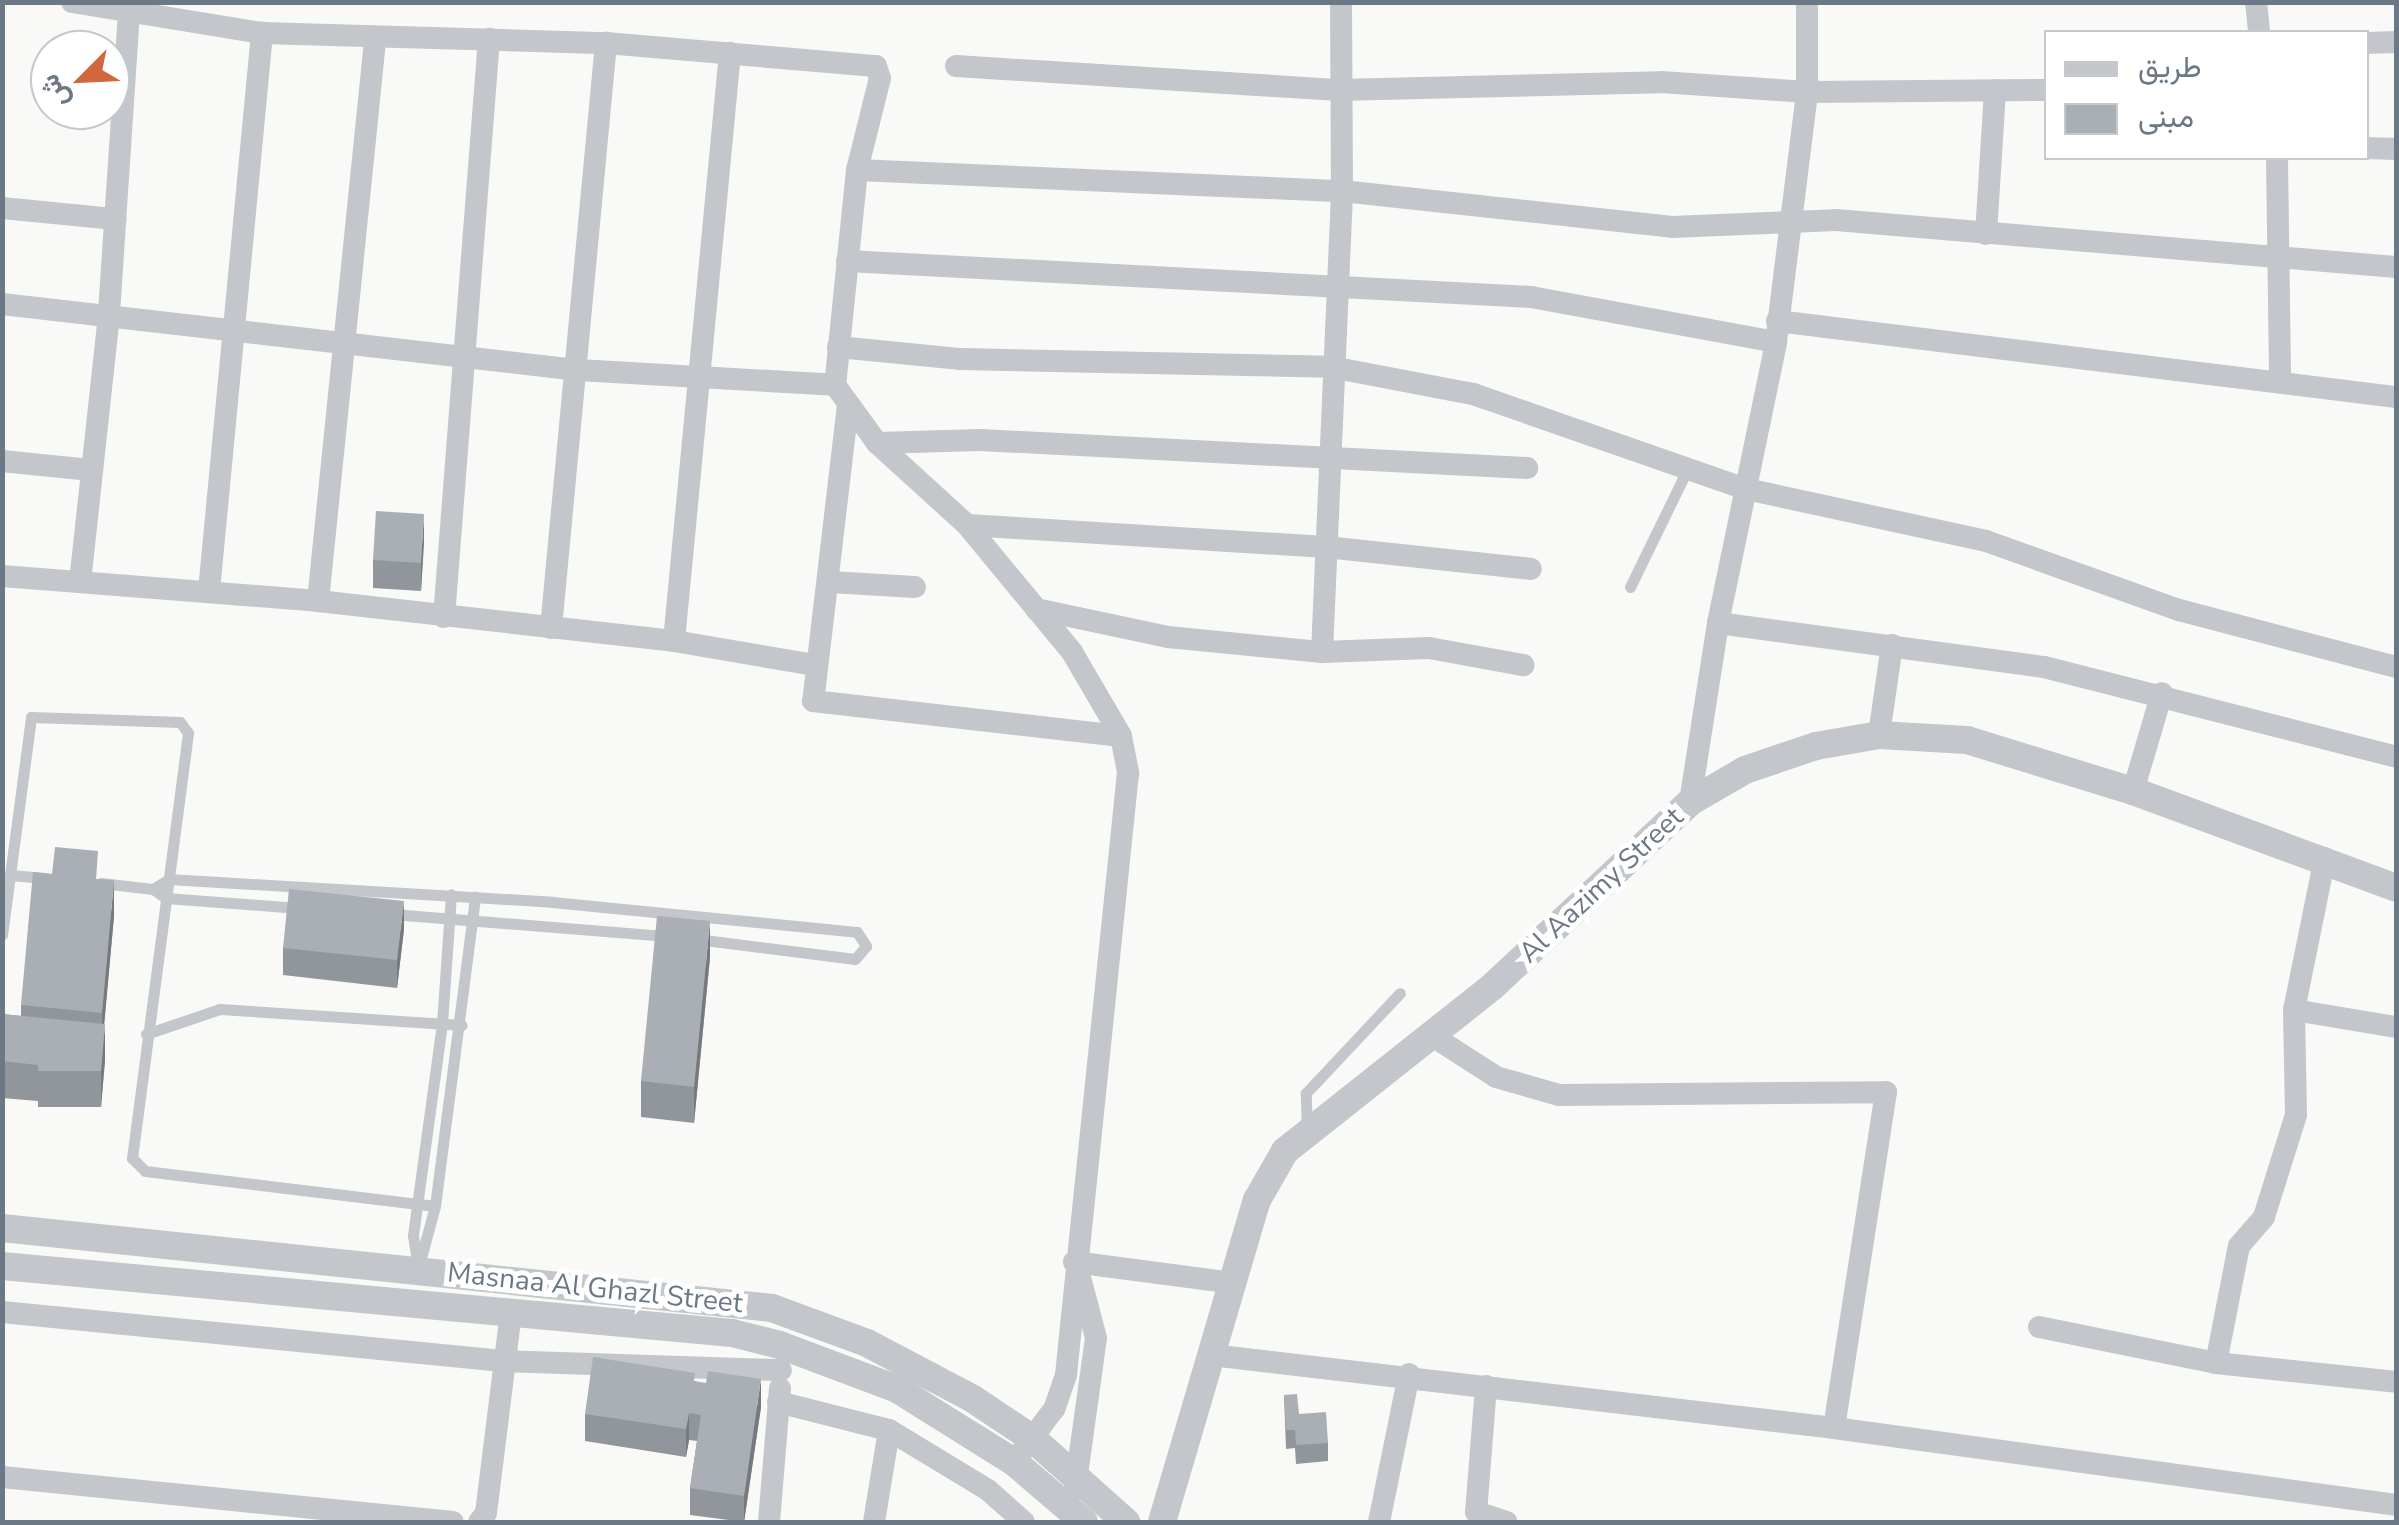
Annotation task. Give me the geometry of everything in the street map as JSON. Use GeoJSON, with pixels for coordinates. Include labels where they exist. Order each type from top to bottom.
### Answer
{"type":"FeatureCollection","features":[{"type":"Feature","properties":{"kind":"street"},"geometry":{"type":"LineString","coordinates":[[72,2],[262,33],[375,41],[606,43],[876,66],[880,78],[857,170],[838,347],[841,395],[830,582],[811,695],[817,705],[1121,736]]}},
{"type":"Feature","properties":{"kind":"street"},"geometry":{"type":"LineString","coordinates":[[1322,652],[1326,458],[1342,191],[1338,90],[1341,2]]}},
{"type":"Feature","properties":{"kind":"street"},"geometry":{"type":"LineString","coordinates":[[1690,802],[1718,622],[1776,332],[1793,222],[1807,92],[1807,2]]}},
{"type":"Feature","properties":{"kind":"street"},"geometry":{"type":"LineString","coordinates":[[2256,2],[2260,30]]}},
{"type":"Feature","properties":{"kind":"street"},"geometry":{"type":"LineString","coordinates":[[80,582],[109,312],[129,12]]}},
{"type":"Feature","properties":{"kind":"street"},"geometry":{"type":"LineString","coordinates":[[209,591],[262,33]]}},
{"type":"Feature","properties":{"kind":"street"},"geometry":{"type":"LineString","coordinates":[[444,617],[489,39]]}},
{"type":"Feature","properties":{"kind":"street"},"geometry":{"type":"LineString","coordinates":[[318,601],[375,41]]}},
{"type":"Feature","properties":{"kind":"street"},"geometry":{"type":"LineString","coordinates":[[2369,43],[2396,42]]}},
{"type":"Feature","properties":{"kind":"street"},"geometry":{"type":"LineString","coordinates":[[551,628],[606,43]]}},
{"type":"Feature","properties":{"kind":"street"},"geometry":{"type":"LineString","coordinates":[[674,641],[730,53]]}},
{"type":"Feature","properties":{"kind":"street"},"geometry":{"type":"LineString","coordinates":[[956,66],[1338,90],[1661,82],[1807,92],[2044,90]]}},
{"type":"Feature","properties":{"kind":"street"},"geometry":{"type":"LineString","coordinates":[[1986,234],[1994,90]]}},
{"type":"Feature","properties":{"kind":"street"},"geometry":{"type":"LineString","coordinates":[[2369,148],[2396,148]]}},
{"type":"Feature","properties":{"kind":"street"},"geometry":{"type":"LineString","coordinates":[[2277,160],[2282,262],[2280,382]]}},
{"type":"Feature","properties":{"kind":"street"},"geometry":{"type":"LineString","coordinates":[[857,170],[1342,191],[1672,227],[1793,222],[2206,249],[2282,262],[2396,267]]}},
{"type":"Feature","properties":{"kind":"street"},"geometry":{"type":"LineString","coordinates":[[2,208],[115,219]]}},
{"type":"Feature","properties":{"kind":"street"},"geometry":{"type":"LineString","coordinates":[[847,261],[1531,297],[1776,332],[2396,397]]}},
{"type":"Feature","properties":{"kind":"street"},"geometry":{"type":"LineString","coordinates":[[2,304],[109,312],[578,370],[841,395],[876,443],[967,525],[1072,652],[1121,736],[1128,773],[1074,1262],[1066,1375],[1054,1409],[1014,1462]]}},
{"type":"Feature","properties":{"kind":"street"},"geometry":{"type":"LineString","coordinates":[[838,347],[961,359],[1331,368],[1536,411],[1746,489],[1986,542],[2179,610],[2396,667]]}},
{"type":"Feature","properties":{"kind":"street"},"geometry":{"type":"LineString","coordinates":[[876,443],[980,440],[1527,468]]}},
{"type":"Feature","properties":{"kind":"street"},"geometry":{"type":"LineString","coordinates":[[2,461],[91,470]]}},
{"type":"Feature","properties":{"kind":"street"},"geometry":{"type":"LineString","coordinates":[[967,525],[1326,547],[1531,568]]}},
{"type":"Feature","properties":{"kind":"street"},"geometry":{"type":"LineString","coordinates":[[2,576],[318,601],[674,641],[814,665]]}},
{"type":"Feature","properties":{"kind":"street"},"geometry":{"type":"LineString","coordinates":[[830,582],[915,587]]}},
{"type":"Feature","properties":{"kind":"street"},"geometry":{"type":"LineString","coordinates":[[1036,608],[1168,638],[1322,652],[1429,648],[1524,665]]}},
{"type":"Feature","properties":{"kind":"street"},"geometry":{"type":"LineString","coordinates":[[1718,622],[2044,667],[2162,693],[2396,757]]}},
{"type":"Feature","properties":{"kind":"street"},"geometry":{"type":"LineString","coordinates":[[1879,735],[1892,645]]}},
{"type":"Feature","properties":{"kind":"street"},"geometry":{"type":"LineString","coordinates":[[2133,791],[2162,693]]}},
{"type":"Feature","properties":{"kind":"street","name":"Al Aazimy Street"},"geometry":{"type":"LineString","coordinates":[[1162,1522],[1268,1175],[1306,1131],[1434,1036],[1690,802],[1744,770],[1816,746],[1879,735],[1967,740],[2133,791],[2326,858],[2396,888]]}},
{"type":"Feature","properties":{"kind":"street"},"geometry":{"type":"LineString","coordinates":[[2216,1364],[2239,1246],[2264,1218],[2296,1114],[2294,1010],[2326,858]]}},
{"type":"Feature","properties":{"kind":"street"},"geometry":{"type":"LineString","coordinates":[[2294,1010],[2396,1027]]}},
{"type":"Feature","properties":{"kind":"street"},"geometry":{"type":"LineString","coordinates":[[1434,1036],[1496,1077],[1559,1096],[1886,1092],[1834,1428]]}},
{"type":"Feature","properties":{"kind":"street"},"geometry":{"type":"LineString","coordinates":[[11,1267],[13,1229]]}},
{"type":"Feature","properties":{"kind":"street","name":"Masnaa Al Ghazl Street"},"geometry":{"type":"LineString","coordinates":[[13,1229],[418,1268],[772,1308],[867,1343],[1033,1438],[1126,1522]]}},
{"type":"Feature","properties":{"kind":"street"},"geometry":{"type":"LineString","coordinates":[[1074,1262],[1232,1283]]}},
{"type":"Feature","properties":{"kind":"street"},"geometry":{"type":"LineString","coordinates":[[1074,1262],[1096,1338],[1078,1476],[1078,1516]]}},
{"type":"Feature","properties":{"kind":"street","name":"Masnaa Al Ghazl Street"},"geometry":{"type":"LineString","coordinates":[[11,1267],[732,1333],[781,1357],[897,1389],[1014,1462],[1078,1516]]}},
{"type":"Feature","properties":{"kind":"street"},"geometry":{"type":"LineString","coordinates":[[414,1304],[418,1268]]}},
{"type":"Feature","properties":{"kind":"street"},"geometry":{"type":"LineString","coordinates":[[2,1312],[503,1361],[781,1357],[768,1522]]}},
{"type":"Feature","properties":{"kind":"street"},"geometry":{"type":"LineString","coordinates":[[479,1522],[486,1514],[511,1312]]}},
{"type":"Feature","properties":{"kind":"street"},"geometry":{"type":"LineString","coordinates":[[2040,1327],[2216,1364],[2396,1382]]}},
{"type":"Feature","properties":{"kind":"street"},"geometry":{"type":"LineString","coordinates":[[1211,1355],[1409,1374],[2396,1505]]}},
{"type":"Feature","properties":{"kind":"street"},"geometry":{"type":"LineString","coordinates":[[1380,1522],[1409,1374]]}},
{"type":"Feature","properties":{"kind":"street"},"geometry":{"type":"LineString","coordinates":[[1486,1386],[1476,1512],[1506,1522]]}},
{"type":"Feature","properties":{"kind":"street"},"geometry":{"type":"LineString","coordinates":[[778,1402],[888,1430],[958,1470],[1024,1522]]}},
{"type":"Feature","properties":{"kind":"street"},"geometry":{"type":"LineString","coordinates":[[874,1522],[888,1430]]}},
{"type":"Feature","properties":{"kind":"street"},"geometry":{"type":"LineString","coordinates":[[2,1478],[392,1520],[452,1522]]}},
{"type":"Feature","properties":{"kind":"lane"},"geometry":{"type":"LineString","coordinates":[[1630,587],[1688,470]]}},
{"type":"Feature","properties":{"kind":"lane"},"geometry":{"type":"LineString","coordinates":[[2,935],[28,722],[36,714],[185,726],[169,879],[129,1148],[136,1167],[435,1206]]}},
{"type":"Feature","properties":{"kind":"lane"},"geometry":{"type":"LineString","coordinates":[[10,874],[64,880]]}},
{"type":"Feature","properties":{"kind":"lane"},"geometry":{"type":"LineString","coordinates":[[153,888],[169,879],[451,894],[858,932],[866,946],[855,959],[374,913]]}},
{"type":"Feature","properties":{"kind":"lane"},"geometry":{"type":"LineString","coordinates":[[82,882],[153,888],[166,898],[317,909]]}},
{"type":"Feature","properties":{"kind":"lane"},"geometry":{"type":"LineString","coordinates":[[418,1268],[416,1202],[442,1023],[451,894]]}},
{"type":"Feature","properties":{"kind":"lane"},"geometry":{"type":"LineString","coordinates":[[418,1268],[435,1206],[475,897]]}},
{"type":"Feature","properties":{"kind":"lane"},"geometry":{"type":"LineString","coordinates":[[1306,1131],[1306,1093],[1400,993]]}},
{"type":"Feature","properties":{"kind":"lane"},"geometry":{"type":"LineString","coordinates":[[146,1034],[220,1009],[461,1024]]}},
{"type":"Feature","properties":{"kind":"building"},"geometry":{"type":"Polygon","coordinates":[[[376,511],[424,514],[421,563],[373,560],[376,511]]]}},
{"type":"Feature","properties":{"kind":"building"},"geometry":{"type":"Polygon","coordinates":[[[55,847],[98,851],[96,879],[114,880],[102,1013],[21,1005],[33,872],[52,874],[55,847]]]}},
{"type":"Feature","properties":{"kind":"building"},"geometry":{"type":"Polygon","coordinates":[[[289,889],[404,901],[397,960],[283,948],[289,889]]]}},
{"type":"Feature","properties":{"kind":"building"},"geometry":{"type":"Polygon","coordinates":[[[657,916],[710,921],[694,1087],[641,1081],[657,916]]]}},
{"type":"Feature","properties":{"kind":"building"},"geometry":{"type":"Polygon","coordinates":[[[2,1014],[105,1024],[101,1071],[38,1071],[38,1065],[2,1061],[2,1014]]]}},
{"type":"Feature","properties":{"kind":"building"},"geometry":{"type":"Polygon","coordinates":[[[593,1357],[695,1373],[694,1381],[706,1383],[708,1371],[761,1379],[744,1496],[690,1488],[701,1415],[689,1413],[686,1429],[585,1414],[593,1357]]]}},
{"type":"Feature","properties":{"kind":"building"},"geometry":{"type":"Polygon","coordinates":[[[1297,1394],[1299,1414],[1326,1412],[1328,1443],[1296,1445],[1295,1430],[1286,1430],[1284,1395],[1297,1394]]]}}]}
